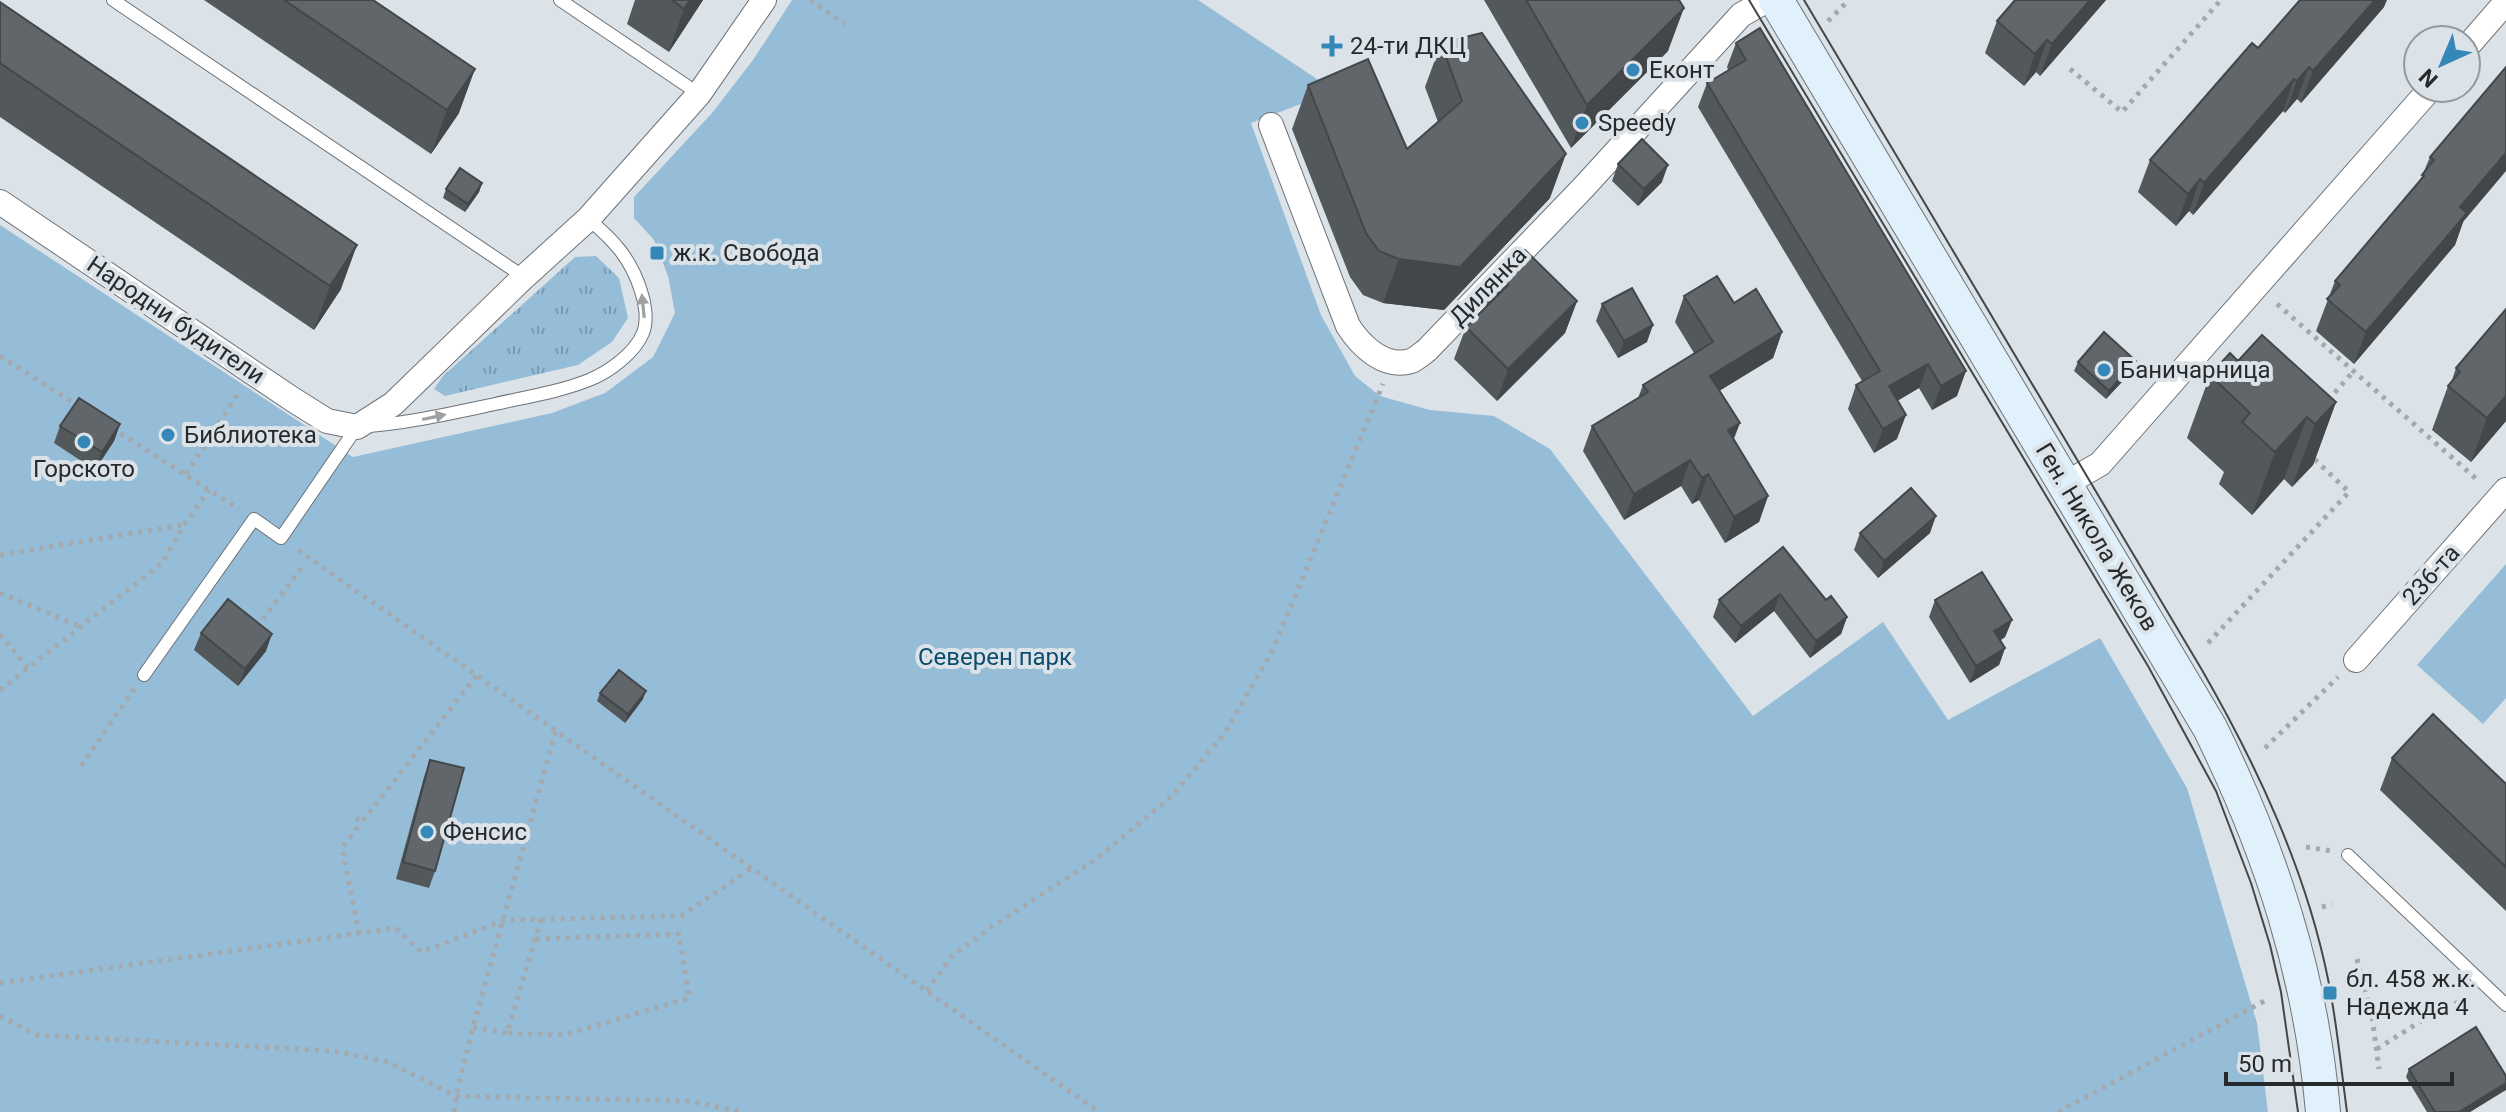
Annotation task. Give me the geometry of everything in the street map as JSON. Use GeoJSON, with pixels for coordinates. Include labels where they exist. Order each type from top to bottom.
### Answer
{"type":"FeatureCollection","features":[{"type":"Feature","properties":{"kind":"street"},"geometry":{"type":"LineString","coordinates":[[357,427],[393,404],[588,219],[699,94],[764,0]]}},
{"type":"Feature","properties":{"kind":"street","name":"Дилянка"},"geometry":{"type":"LineString","coordinates":[[1389,360],[1410,361],[1427,350],[1583,188],[1741,15],[1767,0]]}},
{"type":"Feature","properties":{"kind":"street","name":"Ген. Никола Жеков"},"geometry":{"type":"LineString","coordinates":[[1776,0],[2210,728],[2260,838],[2287,919],[2313,1031],[2323,1112]]}},
{"type":"Feature","properties":{"kind":"street"},"geometry":{"type":"LineString","coordinates":[[2482,30],[2506,2]]}},
{"type":"Feature","properties":{"kind":"street"},"geometry":{"type":"LineString","coordinates":[[2065,484],[2100,464],[2417,104]]}},
{"type":"Feature","properties":{"kind":"street"},"geometry":{"type":"LineString","coordinates":[[1271,125],[1348,326],[1360,345],[1389,360]]}},
{"type":"Feature","properties":{"kind":"street","name":"Народни будители"},"geometry":{"type":"LineString","coordinates":[[0,202],[327,421],[357,427]]}},
{"type":"Feature","properties":{"kind":"street","name":"236-та"},"geometry":{"type":"LineString","coordinates":[[2356,660],[2502,494]]}},
{"type":"Feature","properties":{"kind":"lane"},"geometry":{"type":"LineString","coordinates":[[113,0],[524,277]]}},
{"type":"Feature","properties":{"kind":"lane"},"geometry":{"type":"LineString","coordinates":[[560,0],[577,5],[699,94]]}},
{"type":"Feature","properties":{"kind":"lane"},"geometry":{"type":"LineString","coordinates":[[144,675],[254,519],[281,538],[357,427],[399,425],[552,392],[592,379],[626,356],[644,332],[645,303],[626,256],[610,237],[588,219]]}},
{"type":"Feature","properties":{"kind":"lane"},"geometry":{"type":"LineString","coordinates":[[2348,855],[2506,1005]]}},
{"type":"Feature","properties":{"kind":"path"},"geometry":{"type":"LineString","coordinates":[[810,0],[845,24]]}},
{"type":"Feature","properties":{"kind":"path"},"geometry":{"type":"LineString","coordinates":[[1828,21],[1849,0]]}},
{"type":"Feature","properties":{"kind":"path"},"geometry":{"type":"LineString","coordinates":[[2070,69],[2122,112],[2221,0]]}},
{"type":"Feature","properties":{"kind":"path"},"geometry":{"type":"LineString","coordinates":[[2256,286],[2502,494]]}},
{"type":"Feature","properties":{"kind":"path"},"geometry":{"type":"LineString","coordinates":[[0,356],[92,415]]}},
{"type":"Feature","properties":{"kind":"path"},"geometry":{"type":"LineString","coordinates":[[927,991],[951,957],[1095,860],[1172,796],[1224,734],[1271,654],[1380,396],[1389,360]]}},
{"type":"Feature","properties":{"kind":"path"},"geometry":{"type":"LineString","coordinates":[[2323,405],[2354,371]]}},
{"type":"Feature","properties":{"kind":"path"},"geometry":{"type":"LineString","coordinates":[[186,474],[252,372]]}},
{"type":"Feature","properties":{"kind":"path"},"geometry":{"type":"LineString","coordinates":[[105,423],[243,511]]}},
{"type":"Feature","properties":{"kind":"path"},"geometry":{"type":"LineString","coordinates":[[2208,643],[2349,492],[2304,450]]}},
{"type":"Feature","properties":{"kind":"path"},"geometry":{"type":"LineString","coordinates":[[0,690],[162,563],[209,490]]}},
{"type":"Feature","properties":{"kind":"path"},"geometry":{"type":"LineString","coordinates":[[0,555],[184,525]]}},
{"type":"Feature","properties":{"kind":"path"},"geometry":{"type":"LineString","coordinates":[[281,538],[1099,1112]]}},
{"type":"Feature","properties":{"kind":"path"},"geometry":{"type":"LineString","coordinates":[[249,637],[301,568]]}},
{"type":"Feature","properties":{"kind":"path"},"geometry":{"type":"LineString","coordinates":[[0,593],[80,627]]}},
{"type":"Feature","properties":{"kind":"path"},"geometry":{"type":"LineString","coordinates":[[0,634],[28,668]]}},
{"type":"Feature","properties":{"kind":"path"},"geometry":{"type":"LineString","coordinates":[[2265,748],[2356,660]]}},
{"type":"Feature","properties":{"kind":"path"},"geometry":{"type":"LineString","coordinates":[[81,766],[144,675]]}},
{"type":"Feature","properties":{"kind":"path"},"geometry":{"type":"LineString","coordinates":[[359,934],[342,848],[358,820],[477,675]]}},
{"type":"Feature","properties":{"kind":"path"},"geometry":{"type":"LineString","coordinates":[[454,1112],[473,1027],[556,730]]}},
{"type":"Feature","properties":{"kind":"path"},"geometry":{"type":"LineString","coordinates":[[0,983],[396,928],[421,952],[505,920],[681,916],[752,868]]}},
{"type":"Feature","properties":{"kind":"path"},"geometry":{"type":"LineString","coordinates":[[2322,907],[2332,904]]}},
{"type":"Feature","properties":{"kind":"path"},"geometry":{"type":"LineString","coordinates":[[507,1033],[541,919]]}},
{"type":"Feature","properties":{"kind":"path"},"geometry":{"type":"LineString","coordinates":[[473,1027],[507,1033],[564,1035],[689,998],[679,934],[536,939]]}},
{"type":"Feature","properties":{"kind":"path"},"geometry":{"type":"LineString","coordinates":[[2357,959],[2372,1016],[2379,1069]]}},
{"type":"Feature","properties":{"kind":"path"},"geometry":{"type":"LineString","coordinates":[[2377,1049],[2432,1014],[2490,989]]}},
{"type":"Feature","properties":{"kind":"path"},"geometry":{"type":"LineString","coordinates":[[2058,1112],[2268,999]]}},
{"type":"Feature","properties":{"kind":"path"},"geometry":{"type":"LineString","coordinates":[[0,1016],[36,1035],[334,1051],[388,1062],[456,1096],[689,1101],[742,1112]]}},
{"type":"Feature","properties":{"kind":"green space","name":"Северен парк"},"geometry":{"type":"Polygon","coordinates":[[[792,0],[1198,0],[1335,91],[1251,123],[1321,315],[1355,376],[1380,396],[1430,410],[1494,416],[1550,449],[1753,716],[1883,622],[1948,720],[2100,638],[2187,788],[2257,1023],[2268,1112],[0,1112],[0,225],[353,457],[552,413],[605,393],[653,357],[675,313],[668,276],[654,240],[634,218],[634,197],[712,113],[753,60],[792,0]]]}},
{"type":"Feature","properties":{"kind":"green space"},"geometry":{"type":"Polygon","coordinates":[[[596,256],[619,278],[628,318],[612,342],[578,365],[445,396],[434,389],[443,376],[575,257],[596,256]]]}},
{"type":"Feature","properties":{"kind":"green space"},"geometry":{"type":"Polygon","coordinates":[[[2506,564],[2506,698],[2483,724],[2417,665],[2506,564]]]}},
{"type":"Feature","properties":{"kind":"building"},"geometry":{"type":"Polygon","coordinates":[[[284,0],[373,0],[475,69],[447,110],[284,0]]]}},
{"type":"Feature","properties":{"kind":"building"},"geometry":{"type":"Polygon","coordinates":[[[672,0],[690,0],[684,9],[672,0]]]}},
{"type":"Feature","properties":{"kind":"building"},"geometry":{"type":"Polygon","coordinates":[[[1526,0],[1679,0],[1684,8],[1587,105],[1526,0]]]}},
{"type":"Feature","properties":{"kind":"building"},"geometry":{"type":"Polygon","coordinates":[[[2015,0],[2090,0],[2052,44],[2047,40],[2035,54],[1997,21],[2015,0]]]}},
{"type":"Feature","properties":{"kind":"building"},"geometry":{"type":"Polygon","coordinates":[[[2300,0],[2375,0],[2313,71],[2309,67],[2297,81],[2294,79],[2204,183],[2200,179],[2188,194],[2150,160],[2252,43],[2258,48],[2300,0]]]}},
{"type":"Feature","properties":{"kind":"building"},"geometry":{"type":"Polygon","coordinates":[[[0,2],[357,245],[330,286],[0,63],[0,2]]]}},
{"type":"Feature","properties":{"kind":"building"},"geometry":{"type":"Polygon","coordinates":[[[1760,28],[1966,371],[1941,386],[1928,364],[1889,386],[1906,415],[1883,429],[1856,385],[1880,371],[1707,83],[1746,60],[1736,43],[1760,28]]]}},
{"type":"Feature","properties":{"kind":"building"},"geometry":{"type":"Polygon","coordinates":[[[1482,33],[1566,154],[1460,267],[1399,259],[1379,251],[1366,233],[1308,85],[1368,59],[1407,149],[1462,101],[1441,43],[1482,33]]]}},
{"type":"Feature","properties":{"kind":"building"},"geometry":{"type":"Polygon","coordinates":[[[2506,67],[2506,153],[2460,207],[2467,213],[2366,332],[2327,299],[2340,285],[2335,281],[2424,176],[2434,160],[2430,157],[2475,104],[2482,104],[2482,95],[2506,67]]]}},
{"type":"Feature","properties":{"kind":"building"},"geometry":{"type":"Polygon","coordinates":[[[1642,139],[1668,165],[1644,189],[1618,164],[1642,139]]]}},
{"type":"Feature","properties":{"kind":"building"},"geometry":{"type":"Polygon","coordinates":[[[460,168],[482,183],[468,204],[446,189],[460,168]]]}},
{"type":"Feature","properties":{"kind":"building"},"geometry":{"type":"Polygon","coordinates":[[[1525,250],[1577,301],[1508,369],[1466,327],[1508,285],[1493,283],[1525,250]]]}},
{"type":"Feature","properties":{"kind":"building"},"geometry":{"type":"Polygon","coordinates":[[[1717,276],[1734,303],[1756,289],[1782,332],[1710,376],[1740,423],[1728,430],[1768,496],[1734,517],[1708,474],[1702,478],[1690,460],[1634,494],[1592,426],[1648,392],[1643,385],[1713,342],[1684,296],[1717,276]]]}},
{"type":"Feature","properties":{"kind":"building"},"geometry":{"type":"Polygon","coordinates":[[[1632,288],[1653,325],[1624,341],[1602,304],[1632,288]]]}},
{"type":"Feature","properties":{"kind":"building"},"geometry":{"type":"Polygon","coordinates":[[[2506,309],[2506,396],[2487,418],[2448,386],[2460,372],[2456,368],[2506,309]]]}},
{"type":"Feature","properties":{"kind":"building"},"geometry":{"type":"Polygon","coordinates":[[[2104,332],[2136,361],[2109,391],[2078,362],[2104,332]]]}},
{"type":"Feature","properties":{"kind":"building"},"geometry":{"type":"Polygon","coordinates":[[[2262,335],[2336,402],[2315,424],[2307,417],[2275,452],[2242,422],[2250,413],[2210,375],[2230,353],[2238,361],[2262,335]]]}},
{"type":"Feature","properties":{"kind":"building"},"geometry":{"type":"Polygon","coordinates":[[[79,398],[120,424],[102,452],[60,426],[79,398]]]}},
{"type":"Feature","properties":{"kind":"building"},"geometry":{"type":"Polygon","coordinates":[[[1911,488],[1936,516],[1884,561],[1860,533],[1911,488]]]}},
{"type":"Feature","properties":{"kind":"building"},"geometry":{"type":"Polygon","coordinates":[[[1783,547],[1826,600],[1831,596],[1847,617],[1816,641],[1780,594],[1741,626],[1719,600],[1783,547]]]}},
{"type":"Feature","properties":{"kind":"building"},"geometry":{"type":"Polygon","coordinates":[[[1982,572],[2012,620],[1994,631],[2005,648],[1976,666],[1935,600],[1982,572]]]}},
{"type":"Feature","properties":{"kind":"building"},"geometry":{"type":"Polygon","coordinates":[[[228,599],[272,634],[245,669],[201,633],[228,599]]]}},
{"type":"Feature","properties":{"kind":"building"},"geometry":{"type":"Polygon","coordinates":[[[619,670],[646,691],[628,714],[600,693],[619,670]]]}},
{"type":"Feature","properties":{"kind":"building"},"geometry":{"type":"Polygon","coordinates":[[[2433,714],[2506,784],[2506,867],[2392,758],[2433,714]]]}},
{"type":"Feature","properties":{"kind":"building","name":"Фенсис"},"geometry":{"type":"Polygon","coordinates":[[[430,760],[464,768],[435,871],[403,862],[430,760]]]}},
{"type":"Feature","properties":{"kind":"building"},"geometry":{"type":"Polygon","coordinates":[[[2476,1027],[2506,1076],[2506,1083],[2459,1112],[2435,1112],[2409,1069],[2476,1027]]]}},
{"type":"Feature","properties":{"kind":"tram line"},"geometry":{"type":"LineString","coordinates":[[1749,0],[2148,666],[2216,791],[2251,883],[2270,945],[2281,992],[2298,1112]]}},
{"type":"Feature","properties":{"kind":"tram line"},"geometry":{"type":"LineString","coordinates":[[1804,0],[2202,670],[2242,743],[2293,859],[2319,938],[2334,1012],[2347,1112]]}},
{"type":"Feature","properties":{"kind":"place","name":"24-ти ДКЦ"},"geometry":{"type":"Point","coordinates":[1332,46]}},
{"type":"Feature","properties":{"kind":"place","name":"Еконт"},"geometry":{"type":"Point","coordinates":[1633,70]}},
{"type":"Feature","properties":{"kind":"place","name":"Speedy"},"geometry":{"type":"Point","coordinates":[1582,123]}},
{"type":"Feature","properties":{"kind":"place","name":"ж.к. Свобода"},"geometry":{"type":"Point","coordinates":[657,253]}},
{"type":"Feature","properties":{"kind":"place","name":"Баничарница"},"geometry":{"type":"Point","coordinates":[2104,370]}},
{"type":"Feature","properties":{"kind":"place","name":"Библиотека"},"geometry":{"type":"Point","coordinates":[168,435]}},
{"type":"Feature","properties":{"kind":"place","name":"Горското"},"geometry":{"type":"Point","coordinates":[84,442]}},
{"type":"Feature","properties":{"kind":"place","name":"Фенсис"},"geometry":{"type":"Point","coordinates":[427,832]}},
{"type":"Feature","properties":{"kind":"place","name":"бл. 458 ж.к. Надежда 4"},"geometry":{"type":"Point","coordinates":[2330,993]}}]}
